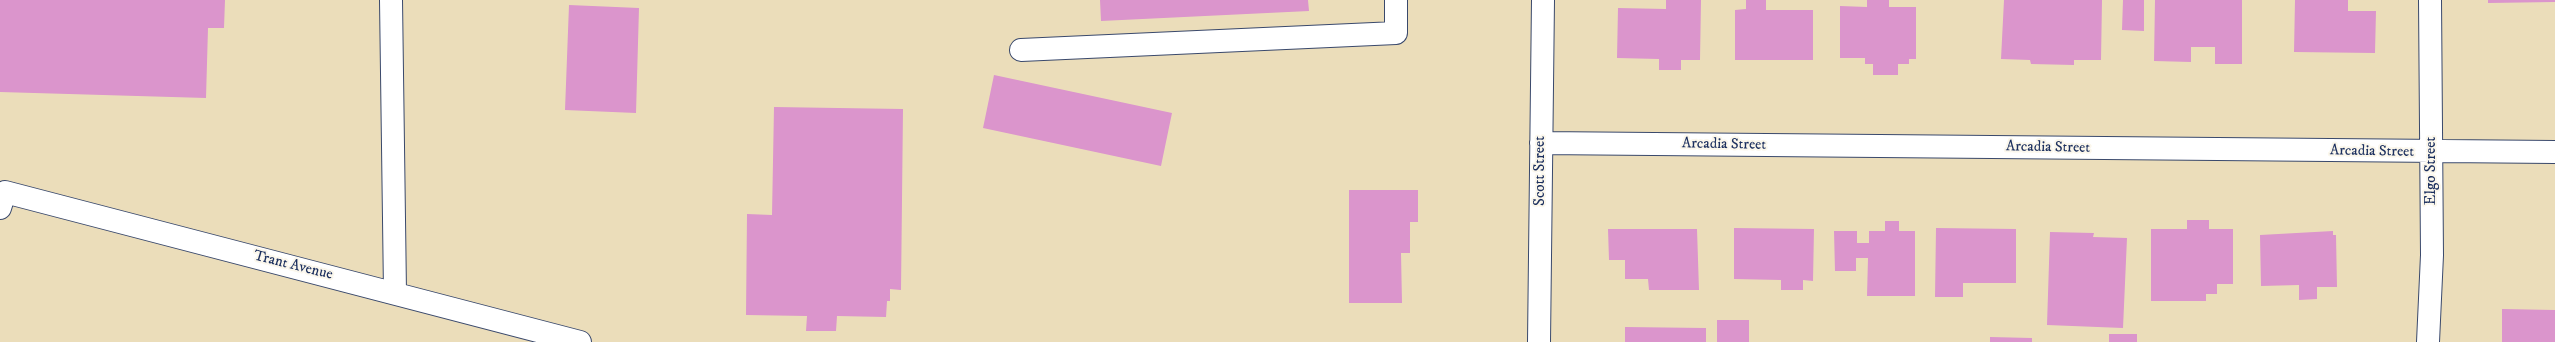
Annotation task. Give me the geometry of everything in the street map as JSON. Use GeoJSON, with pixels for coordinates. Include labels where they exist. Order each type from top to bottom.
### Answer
{"type":"FeatureCollection","features":[{"type":"Feature","properties":{"kind":"street"},"geometry":{"type":"LineString","coordinates":[[390,0],[395,292]]}},
{"type":"Feature","properties":{"kind":"street"},"geometry":{"type":"LineString","coordinates":[[1021,50],[1396,33],[1396,0]]}},
{"type":"Feature","properties":{"kind":"street","name":"Scott Street"},"geometry":{"type":"LineString","coordinates":[[1539,342],[1542,0]]}},
{"type":"Feature","properties":{"kind":"street","name":"Elgo Street"},"geometry":{"type":"LineString","coordinates":[[2428,342],[2432,255],[2430,0]]}},
{"type":"Feature","properties":{"kind":"street","name":"Arcadia Street"},"geometry":{"type":"LineString","coordinates":[[1541,143],[2431,153],[2555,152]]}},
{"type":"Feature","properties":{"kind":"street","name":"Trant Avenue"},"geometry":{"type":"LineString","coordinates":[[3,200],[395,292],[572,341]]}},
{"type":"Feature","properties":{"kind":"building"},"geometry":{"type":"Polygon","coordinates":[[[0,0],[225,0],[224,28],[208,28],[206,98],[0,92],[0,0]]]}},
{"type":"Feature","properties":{"kind":"building"},"geometry":{"type":"Polygon","coordinates":[[[1100,0],[1308,0],[1309,11],[1101,21],[1100,0]]]}},
{"type":"Feature","properties":{"kind":"building"},"geometry":{"type":"Polygon","coordinates":[[[1666,0],[1701,0],[1700,60],[1681,60],[1681,70],[1659,70],[1659,59],[1617,58],[1618,8],[1666,9],[1666,0]]]}},
{"type":"Feature","properties":{"kind":"building"},"geometry":{"type":"Polygon","coordinates":[[[1746,0],[1766,0],[1766,10],[1813,10],[1813,60],[1735,60],[1735,10],[1746,9],[1746,0]]]}},
{"type":"Feature","properties":{"kind":"building"},"geometry":{"type":"Polygon","coordinates":[[[1867,0],[1889,0],[1889,7],[1916,7],[1916,59],[1909,59],[1909,64],[1898,64],[1898,75],[1873,75],[1873,64],[1865,64],[1865,58],[1840,58],[1840,6],[1867,7],[1867,0]]]}},
{"type":"Feature","properties":{"kind":"building"},"geometry":{"type":"Polygon","coordinates":[[[2004,0],[2102,0],[2101,60],[2074,60],[2074,65],[2031,64],[2030,60],[2001,59],[2004,0]]]}},
{"type":"Feature","properties":{"kind":"building"},"geometry":{"type":"Polygon","coordinates":[[[2123,0],[2144,0],[2144,31],[2122,30],[2123,0]]]}},
{"type":"Feature","properties":{"kind":"building"},"geometry":{"type":"Polygon","coordinates":[[[2155,0],[2242,0],[2242,64],[2215,64],[2215,47],[2191,47],[2191,62],[2154,61],[2155,0]]]}},
{"type":"Feature","properties":{"kind":"building"},"geometry":{"type":"Polygon","coordinates":[[[2295,0],[2348,0],[2348,11],[2376,11],[2375,53],[2294,52],[2295,0]]]}},
{"type":"Feature","properties":{"kind":"building"},"geometry":{"type":"Polygon","coordinates":[[[2488,0],[2555,0],[2555,2],[2488,3],[2488,0]]]}},
{"type":"Feature","properties":{"kind":"building"},"geometry":{"type":"Polygon","coordinates":[[[569,5],[639,8],[636,113],[565,110],[569,5]]]}},
{"type":"Feature","properties":{"kind":"building"},"geometry":{"type":"Polygon","coordinates":[[[994,75],[1172,113],[1161,166],[983,128],[994,75]]]}},
{"type":"Feature","properties":{"kind":"building"},"geometry":{"type":"Polygon","coordinates":[[[774,107],[903,109],[901,290],[890,289],[890,301],[887,301],[886,317],[837,316],[836,331],[806,331],[807,316],[746,315],[747,214],[772,215],[774,107]]]}},
{"type":"Feature","properties":{"kind":"building"},"geometry":{"type":"Polygon","coordinates":[[[1349,190],[1418,190],[1418,222],[1410,222],[1410,253],[1401,253],[1402,303],[1349,303],[1349,190]]]}},
{"type":"Feature","properties":{"kind":"building"},"geometry":{"type":"Polygon","coordinates":[[[2187,220],[2209,220],[2209,229],[2233,229],[2233,284],[2217,284],[2217,294],[2206,294],[2206,301],[2151,301],[2151,229],[2187,229],[2187,220]]]}},
{"type":"Feature","properties":{"kind":"building"},"geometry":{"type":"Polygon","coordinates":[[[1885,221],[1899,221],[1899,231],[1915,231],[1915,296],[1867,296],[1868,258],[1856,258],[1856,271],[1835,271],[1834,231],[1857,231],[1857,243],[1869,243],[1869,231],[1885,231],[1885,221]]]}},
{"type":"Feature","properties":{"kind":"building"},"geometry":{"type":"Polygon","coordinates":[[[1734,228],[1814,229],[1813,281],[1803,280],[1803,290],[1781,290],[1781,280],[1734,279],[1734,228]]]}},
{"type":"Feature","properties":{"kind":"building"},"geometry":{"type":"Polygon","coordinates":[[[1936,228],[2016,229],[2016,283],[1963,283],[1963,297],[1935,297],[1936,228]]]}},
{"type":"Feature","properties":{"kind":"building"},"geometry":{"type":"Polygon","coordinates":[[[1608,229],[1697,229],[1699,290],[1649,290],[1648,279],[1625,279],[1625,260],[1609,260],[1608,229]]]}},
{"type":"Feature","properties":{"kind":"building"},"geometry":{"type":"Polygon","coordinates":[[[2333,231],[2333,235],[2336,235],[2337,287],[2317,287],[2317,299],[2299,300],[2299,285],[2261,286],[2260,235],[2333,231]]]}},
{"type":"Feature","properties":{"kind":"building"},"geometry":{"type":"Polygon","coordinates":[[[2050,232],[2094,233],[2093,237],[2127,238],[2123,328],[2047,325],[2050,232]]]}},
{"type":"Feature","properties":{"kind":"building"},"geometry":{"type":"Polygon","coordinates":[[[2502,309],[2555,310],[2555,342],[2502,342],[2502,309]]]}},
{"type":"Feature","properties":{"kind":"building"},"geometry":{"type":"Polygon","coordinates":[[[1717,320],[1749,320],[1749,342],[1717,342],[1717,320]]]}},
{"type":"Feature","properties":{"kind":"building"},"geometry":{"type":"Polygon","coordinates":[[[1625,327],[1706,328],[1706,342],[1625,342],[1625,327]]]}},
{"type":"Feature","properties":{"kind":"building"},"geometry":{"type":"Polygon","coordinates":[[[2109,334],[2137,334],[2137,342],[2109,342],[2109,334]]]}},
{"type":"Feature","properties":{"kind":"building"},"geometry":{"type":"Polygon","coordinates":[[[1990,337],[2032,338],[2032,342],[1990,342],[1990,337]]]}}]}
